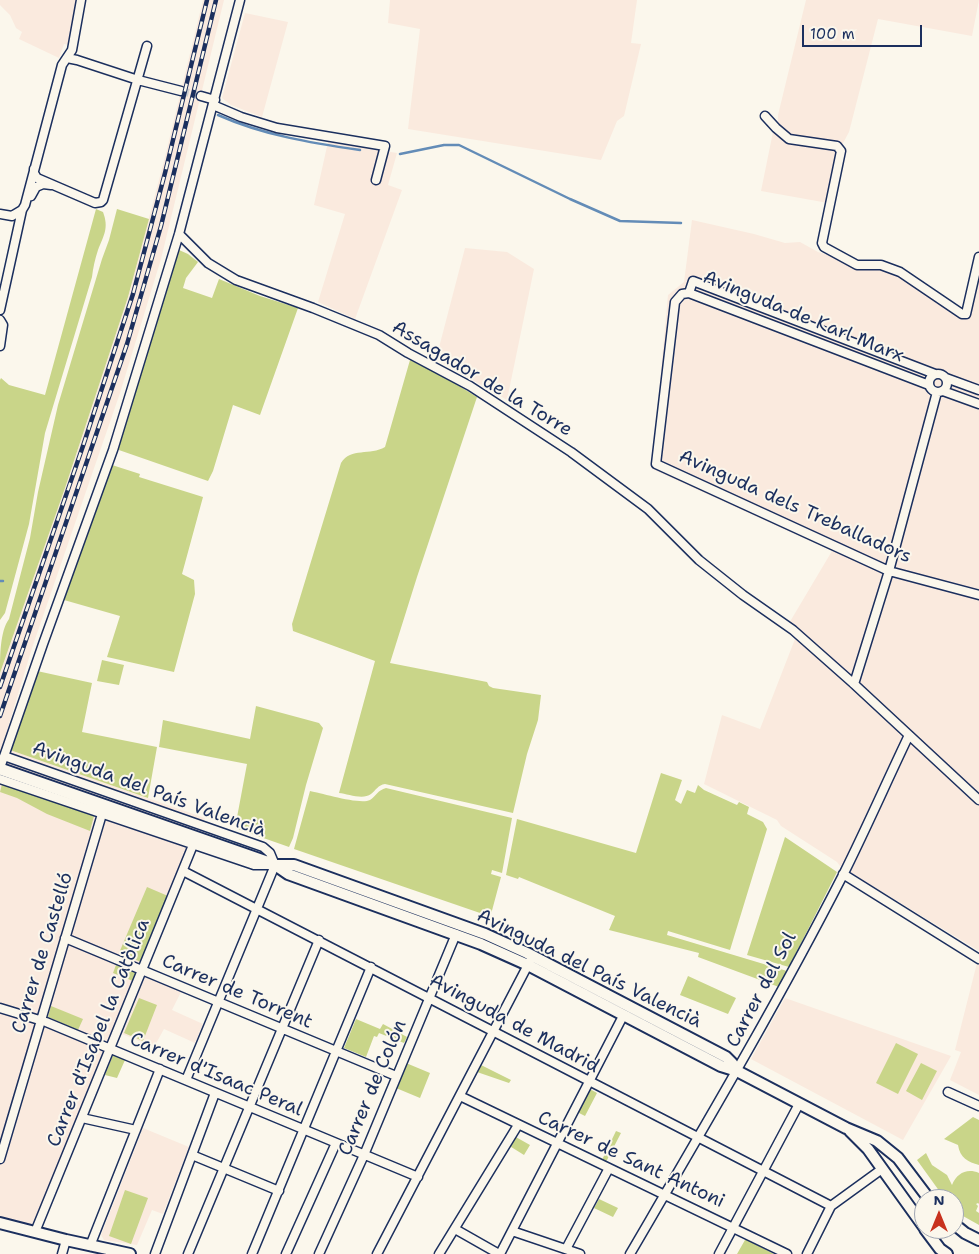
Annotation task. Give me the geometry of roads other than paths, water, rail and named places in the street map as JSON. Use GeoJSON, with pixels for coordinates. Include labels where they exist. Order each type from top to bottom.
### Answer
{"type":"FeatureCollection","features":[{"type":"Feature","properties":{"kind":"main road"},"geometry":{"type":"LineString","coordinates":[[0,769],[275,865]]}},
{"type":"Feature","properties":{"kind":"street"},"geometry":{"type":"LineString","coordinates":[[0,310],[23,208],[62,65],[74,43],[81,0]]}},
{"type":"Feature","properties":{"kind":"street"},"geometry":{"type":"LineString","coordinates":[[0,769],[113,450],[179,234],[240,0]]}},
{"type":"Feature","properties":{"kind":"street"},"geometry":{"type":"LineString","coordinates":[[34,169],[37,178],[95,203],[101,202],[105,198],[147,46]]}},
{"type":"Feature","properties":{"kind":"street"},"geometry":{"type":"LineString","coordinates":[[67,58],[181,91]]}},
{"type":"Feature","properties":{"kind":"street"},"geometry":{"type":"LineString","coordinates":[[201,96],[241,117],[278,128],[384,146],[376,180]]}},
{"type":"Feature","properties":{"kind":"street"},"geometry":{"type":"LineString","coordinates":[[765,116],[789,139],[837,146],[841,151],[822,243],[824,247],[857,264],[881,265],[900,272],[966,314],[979,257]]}},
{"type":"Feature","properties":{"kind":"street"},"geometry":{"type":"LineString","coordinates":[[0,214],[12,216],[23,208],[36,186],[43,184],[53,185]]}},
{"type":"Feature","properties":{"kind":"street","name":"Assagador de la Torre"},"geometry":{"type":"LineString","coordinates":[[179,234],[208,263],[236,280],[313,308],[379,336],[470,386],[550,437],[648,509],[699,560],[743,595],[793,630],[979,800]]}},
{"type":"Feature","properties":{"kind":"street","name":"Avinguda de Karl Marx"},"geometry":{"type":"LineString","coordinates":[[929,385],[689,293],[693,281],[935,374]]}},
{"type":"Feature","properties":{"kind":"street","name":"Avinguda dels Treballadors"},"geometry":{"type":"LineString","coordinates":[[689,293],[682,294],[675,302],[656,464],[889,571],[979,595]]}},
{"type":"Feature","properties":{"kind":"street"},"geometry":{"type":"LineString","coordinates":[[0,320],[3,325],[0,346]]}},
{"type":"Feature","properties":{"kind":"street"},"geometry":{"type":"LineString","coordinates":[[979,390],[940,374],[935,374],[930,379],[929,385],[931,388],[979,404]]}},
{"type":"Feature","properties":{"kind":"street"},"geometry":{"type":"LineString","coordinates":[[854,684],[889,571],[940,391],[947,385],[946,378]]}},
{"type":"Feature","properties":{"kind":"street","name":"Carrer del Sol"},"geometry":{"type":"LineString","coordinates":[[630,1254],[737,1071],[843,874],[909,735]]}},
{"type":"Feature","properties":{"kind":"street","name":"Avinguda del País Valencià"},"geometry":{"type":"LineString","coordinates":[[4,756],[263,848],[270,852],[275,865],[288,874],[530,961],[726,1057],[737,1071]]}},
{"type":"Feature","properties":{"kind":"street","name":"Avinguda del País Valencià"},"geometry":{"type":"LineString","coordinates":[[0,779],[193,846],[254,865],[262,867],[294,865],[485,934],[623,1016],[721,1066],[737,1071],[846,1128],[877,1141],[898,1158],[921,1189]]}},
{"type":"Feature","properties":{"kind":"street","name":"Carrer de Castelló"},"geometry":{"type":"LineString","coordinates":[[0,1160],[102,814]]}},
{"type":"Feature","properties":{"kind":"street","name":"Carrer d'Isabel la Catòlica"},"geometry":{"type":"LineString","coordinates":[[36,1232],[193,846]]}},
{"type":"Feature","properties":{"kind":"street"},"geometry":{"type":"LineString","coordinates":[[186,1080],[275,865]]}},
{"type":"Feature","properties":{"kind":"street","name":"Avinguda de Madrid"},"geometry":{"type":"LineString","coordinates":[[183,871],[372,967],[830,1206]]}},
{"type":"Feature","properties":{"kind":"street"},"geometry":{"type":"LineString","coordinates":[[843,874],[979,959]]}},
{"type":"Feature","properties":{"kind":"street"},"geometry":{"type":"LineString","coordinates":[[456,934],[459,929],[467,927]]}},
{"type":"Feature","properties":{"kind":"street","name":"Carrer de Colón"},"geometry":{"type":"LineString","coordinates":[[319,1254],[364,1155],[456,934]]}},
{"type":"Feature","properties":{"kind":"street","name":"Carrer de Torrent"},"geometry":{"type":"LineString","coordinates":[[65,938],[396,1076]]}},
{"type":"Feature","properties":{"kind":"street"},"geometry":{"type":"LineString","coordinates":[[188,1254],[319,940]]}},
{"type":"Feature","properties":{"kind":"street"},"geometry":{"type":"LineString","coordinates":[[378,1254],[530,961]]}},
{"type":"Feature","properties":{"kind":"street"},"geometry":{"type":"LineString","coordinates":[[252,1254],[372,967]]}},
{"type":"Feature","properties":{"kind":"street","name":"Carrer d'Isaac Peral"},"geometry":{"type":"LineString","coordinates":[[0,1008],[40,1020],[110,1048],[418,1177]]}},
{"type":"Feature","properties":{"kind":"street"},"geometry":{"type":"LineString","coordinates":[[455,1228],[500,1254],[623,1016]]}},
{"type":"Feature","properties":{"kind":"street"},"geometry":{"type":"LineString","coordinates":[[90,1246],[160,1069]]}},
{"type":"Feature","properties":{"kind":"street"},"geometry":{"type":"LineString","coordinates":[[948,1092],[979,1106]]}},
{"type":"Feature","properties":{"kind":"street"},"geometry":{"type":"LineString","coordinates":[[155,1254],[215,1093]]}},
{"type":"Feature","properties":{"kind":"street","name":"Carrer de Sant Antoni"},"geometry":{"type":"LineString","coordinates":[[460,1096],[557,1144],[733,1226],[787,1254]]}},
{"type":"Feature","properties":{"kind":"street"},"geometry":{"type":"LineString","coordinates":[[719,1254],[799,1104]]}},
{"type":"Feature","properties":{"kind":"street"},"geometry":{"type":"LineString","coordinates":[[82,1118],[136,1130]]}},
{"type":"Feature","properties":{"kind":"street"},"geometry":{"type":"LineString","coordinates":[[439,1254],[518,1124]]}},
{"type":"Feature","properties":{"kind":"street","name":"Avinguda del País Valencià"},"geometry":{"type":"LineString","coordinates":[[846,1128],[863,1144],[914,1213]]}},
{"type":"Feature","properties":{"kind":"street"},"geometry":{"type":"LineString","coordinates":[[286,1254],[336,1143]]}},
{"type":"Feature","properties":{"kind":"street"},"geometry":{"type":"LineString","coordinates":[[192,1155],[279,1192]]}},
{"type":"Feature","properties":{"kind":"street"},"geometry":{"type":"LineString","coordinates":[[807,1254],[830,1206],[898,1158]]}},
{"type":"Feature","properties":{"kind":"street"},"geometry":{"type":"LineString","coordinates":[[566,1249],[609,1168]]}},
{"type":"Feature","properties":{"kind":"street"},"geometry":{"type":"LineString","coordinates":[[0,1223],[125,1254]]}},
{"type":"Feature","properties":{"kind":"street"},"geometry":{"type":"LineString","coordinates":[[512,1230],[580,1254]]}},
{"type":"Feature","properties":{"kind":"street"},"geometry":{"type":"LineString","coordinates":[[964,1232],[979,1240]]}},
{"type":"Feature","properties":{"kind":"street","name":"Avinguda del País Valencià"},"geometry":{"type":"LineString","coordinates":[[932,1239],[940,1252]]}},
{"type":"Feature","properties":{"kind":"street"},"geometry":{"type":"LineString","coordinates":[[62,1254],[66,1240]]}},
{"type":"Feature","properties":{"kind":"waterway"},"geometry":{"type":"LineString","coordinates":[[218,115],[270,133],[360,150]]}},
{"type":"Feature","properties":{"kind":"waterway"},"geometry":{"type":"LineString","coordinates":[[400,154],[444,145],[459,145],[620,221],[681,223]]}},
{"type":"Feature","properties":{"kind":"tunnel"},"geometry":{"type":"LineString","coordinates":[[181,91],[201,96]]}},
{"type":"Feature","properties":{"kind":"railway"},"geometry":{"type":"LineString","coordinates":[[0,687],[133,294],[207,0]]}},
{"type":"Feature","properties":{"kind":"railway"},"geometry":{"type":"LineString","coordinates":[[0,716],[127,344],[161,226],[216,0]]}}]}
